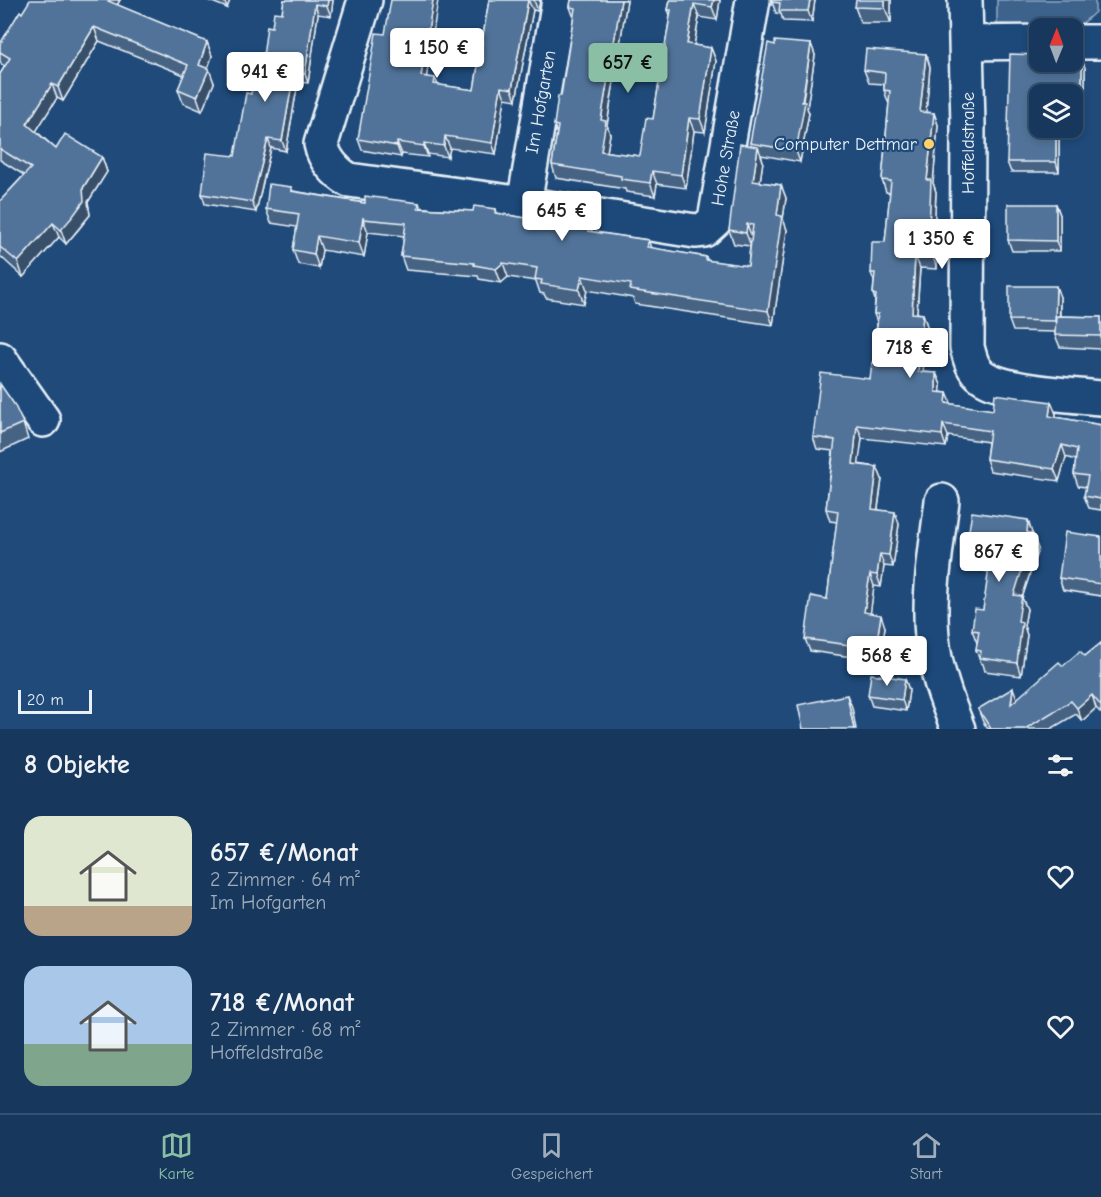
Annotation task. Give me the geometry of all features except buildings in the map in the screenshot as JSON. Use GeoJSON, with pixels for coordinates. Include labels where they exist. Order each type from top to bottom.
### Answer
{"type":"FeatureCollection","features":[{"type":"Feature","properties":{"kind":"street","name":"Hohe Straße"},"geometry":{"type":"LineString","coordinates":[[364,0],[321,144],[323,153],[340,175],[349,180],[695,231],[704,230],[715,220],[753,0]]}},
{"type":"Feature","properties":{"kind":"street","name":"Im Hofgarten"},"geometry":{"type":"LineString","coordinates":[[524,204],[559,0]]}},
{"type":"Feature","properties":{"kind":"street","name":"Hoffeldstraße"},"geometry":{"type":"LineString","coordinates":[[965,0],[967,348],[972,365],[981,376],[996,383],[1101,398]]}},
{"type":"Feature","properties":{"kind":"street"},"geometry":{"type":"LineString","coordinates":[[967,43],[1029,42]]}},
{"type":"Feature","properties":{"kind":"street"},"geometry":{"type":"LineString","coordinates":[[1083,42],[1101,42]]}},
{"type":"Feature","properties":{"kind":"street"},"geometry":{"type":"LineString","coordinates":[[0,359],[43,420]]}},
{"type":"Feature","properties":{"kind":"street"},"geometry":{"type":"LineString","coordinates":[[942,501],[933,575],[932,612],[935,657],[946,698],[958,729]]}},
{"type":"Feature","properties":{"kind":"shaded area"},"geometry":{"type":"Polygon","coordinates":[[[997,0],[1095,0],[1095,12],[1083,22],[1083,18],[1029,18],[1029,25],[997,24],[997,0]]]}},
{"type":"Feature","properties":{"kind":"place","name":"Computer Dettmar"},"geometry":{"type":"Point","coordinates":[929,144]}}]}
